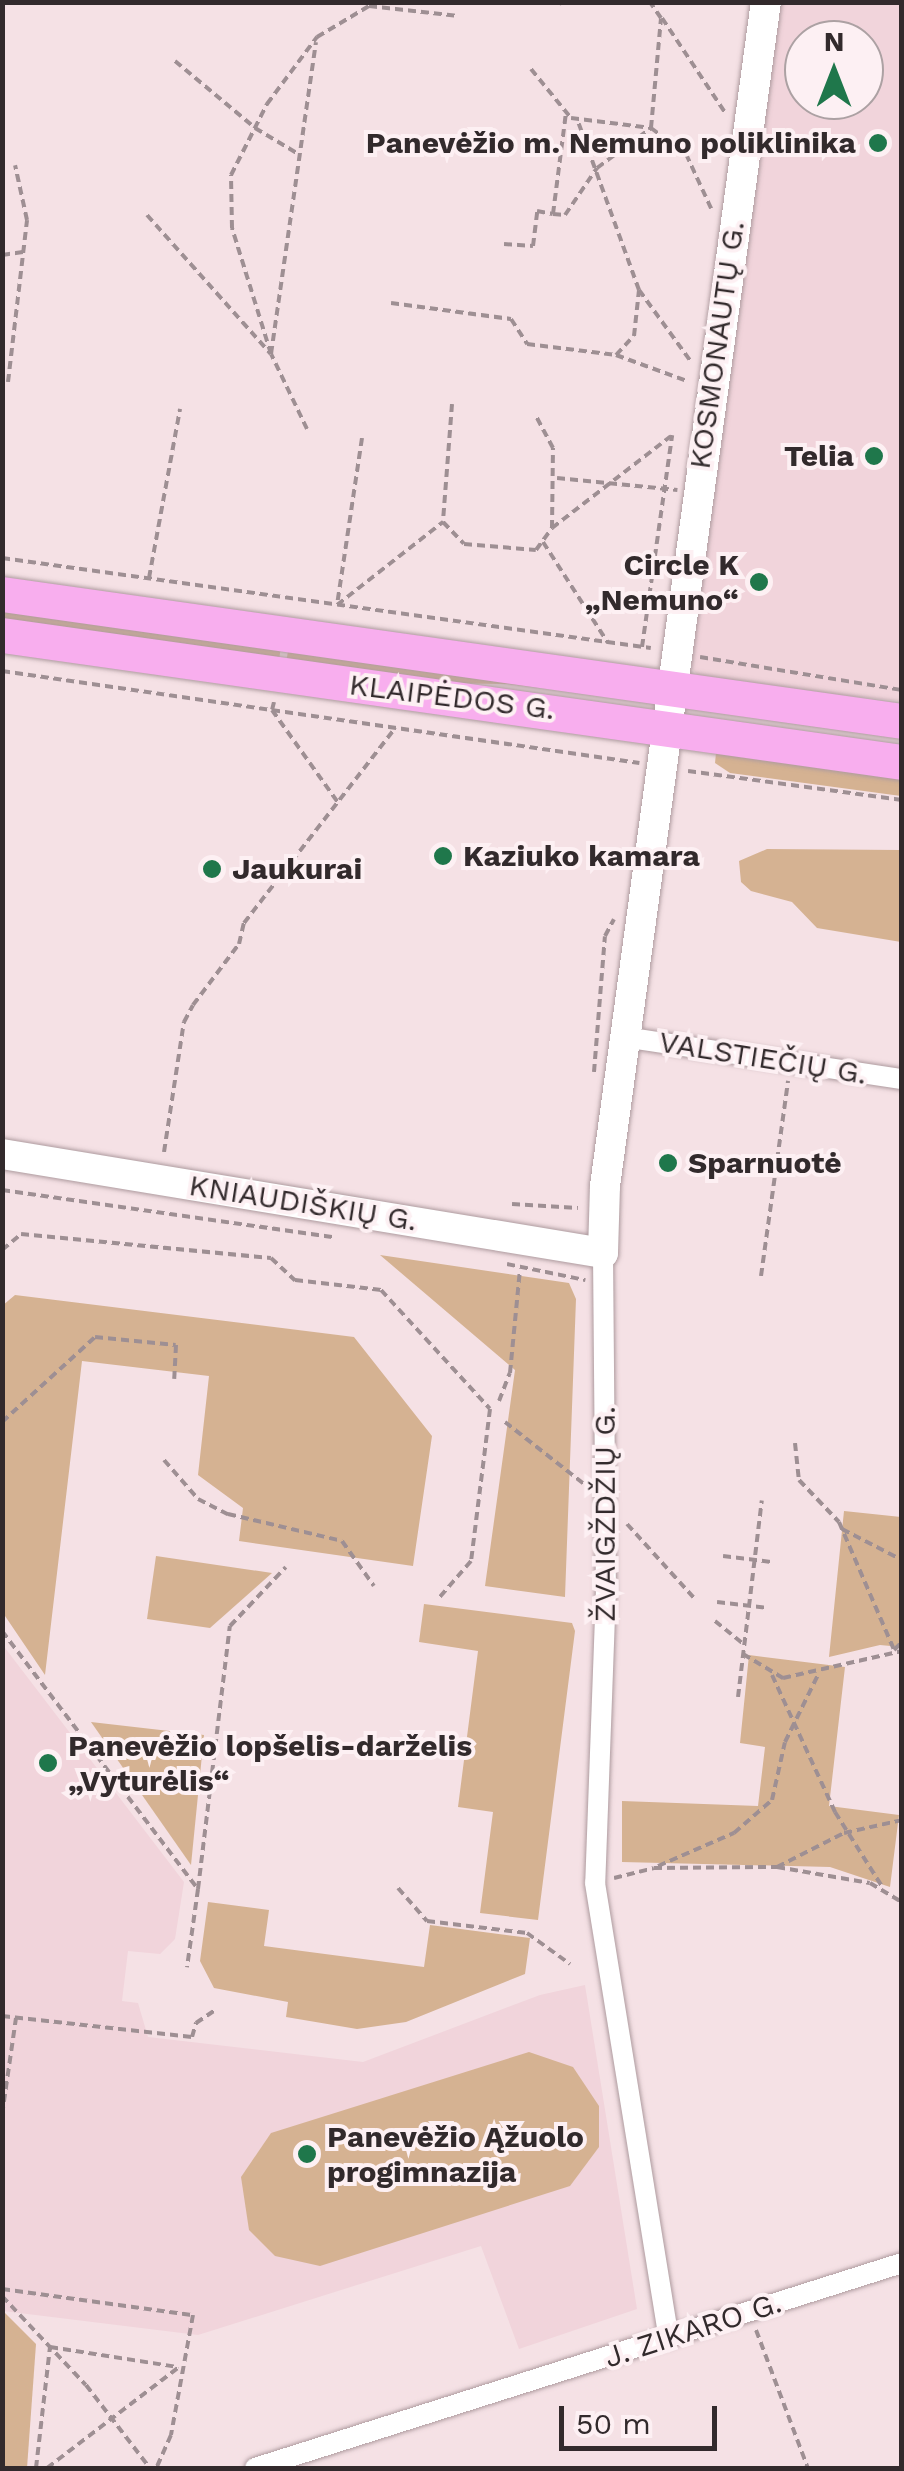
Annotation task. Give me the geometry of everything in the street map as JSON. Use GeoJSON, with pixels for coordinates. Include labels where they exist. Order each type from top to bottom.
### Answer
{"type":"FeatureCollection","features":[{"type":"Feature","properties":{"kind":"highway","name":"KLAIPĖDOS G."},"geometry":{"type":"LineString","coordinates":[[2,594],[902,721]]}},
{"type":"Feature","properties":{"kind":"highway","name":"KLAIPĖDOS G."},"geometry":{"type":"LineString","coordinates":[[2,636],[902,762]]}},
{"type":"Feature","properties":{"kind":"main road","name":"KOSMONAUTŲ G."},"geometry":{"type":"LineString","coordinates":[[670,688],[766,2]]}},
{"type":"Feature","properties":{"kind":"main road","name":"ŽVAIGŽDŽIŲ G."},"geometry":{"type":"LineString","coordinates":[[604,1268],[605,1186],[624,1037],[643,768],[666,727],[670,688]]}},
{"type":"Feature","properties":{"kind":"main road","name":"KNIAUDIŠKIŲ G."},"geometry":{"type":"LineString","coordinates":[[2,1154],[604,1268]]}},
{"type":"Feature","properties":{"kind":"street","name":"VALSTIEČIŲ G."},"geometry":{"type":"LineString","coordinates":[[624,1037],[902,1079]]}},
{"type":"Feature","properties":{"kind":"street","name":"ŽVAIGŽDŽIŲ G."},"geometry":{"type":"LineString","coordinates":[[604,1268],[606,1590],[595,1883],[669,2338]]}},
{"type":"Feature","properties":{"kind":"street","name":"J. ZIKARO G."},"geometry":{"type":"LineString","coordinates":[[255,2468],[902,2263]]}},
{"type":"Feature","properties":{"kind":"path"},"geometry":{"type":"LineString","coordinates":[[650,2],[746,142]]}},
{"type":"Feature","properties":{"kind":"path"},"geometry":{"type":"LineString","coordinates":[[306,429],[271,354],[232,228],[231,174],[255,128],[317,37],[368,6],[458,16]]}},
{"type":"Feature","properties":{"kind":"path"},"geometry":{"type":"LineString","coordinates":[[504,244],[533,246],[537,212],[565,215],[597,168],[651,128],[662,18]]}},
{"type":"Feature","properties":{"kind":"path"},"geometry":{"type":"LineString","coordinates":[[271,354],[317,37]]}},
{"type":"Feature","properties":{"kind":"path"},"geometry":{"type":"LineString","coordinates":[[175,60],[255,128],[300,155]]}},
{"type":"Feature","properties":{"kind":"path"},"geometry":{"type":"LineString","coordinates":[[531,69],[566,113],[577,119],[651,128],[686,154],[730,248]]}},
{"type":"Feature","properties":{"kind":"path"},"geometry":{"type":"LineString","coordinates":[[553,214],[566,113]]}},
{"type":"Feature","properties":{"kind":"path"},"geometry":{"type":"LineString","coordinates":[[577,119],[639,290],[710,389]]}},
{"type":"Feature","properties":{"kind":"path"},"geometry":{"type":"LineString","coordinates":[[8,382],[27,220],[16,165]]}},
{"type":"Feature","properties":{"kind":"path"},"geometry":{"type":"LineString","coordinates":[[147,214],[271,354]]}},
{"type":"Feature","properties":{"kind":"path"},"geometry":{"type":"LineString","coordinates":[[2,256],[24,252]]}},
{"type":"Feature","properties":{"kind":"path"},"geometry":{"type":"LineString","coordinates":[[616,355],[634,336],[639,290]]}},
{"type":"Feature","properties":{"kind":"path"},"geometry":{"type":"LineString","coordinates":[[391,303],[510,319],[527,344],[616,355],[710,389]]}},
{"type":"Feature","properties":{"kind":"path"},"geometry":{"type":"LineString","coordinates":[[338,605],[443,522],[452,404]]}},
{"type":"Feature","properties":{"kind":"path"},"geometry":{"type":"LineString","coordinates":[[148,578],[180,409]]}},
{"type":"Feature","properties":{"kind":"path"},"geometry":{"type":"LineString","coordinates":[[536,416],[553,448],[557,478],[552,528]]}},
{"type":"Feature","properties":{"kind":"path"},"geometry":{"type":"LineString","coordinates":[[443,522],[464,544],[536,550],[552,528],[672,434],[642,647]]}},
{"type":"Feature","properties":{"kind":"path"},"geometry":{"type":"LineString","coordinates":[[338,605],[362,438]]}},
{"type":"Feature","properties":{"kind":"path"},"geometry":{"type":"LineString","coordinates":[[557,478],[696,492]]}},
{"type":"Feature","properties":{"kind":"path"},"geometry":{"type":"LineString","coordinates":[[543,541],[608,643]]}},
{"type":"Feature","properties":{"kind":"path"},"geometry":{"type":"LineString","coordinates":[[2,558],[632,646]]}},
{"type":"Feature","properties":{"kind":"path"},"geometry":{"type":"LineString","coordinates":[[707,659],[902,690]]}},
{"type":"Feature","properties":{"kind":"path"},"geometry":{"type":"LineString","coordinates":[[2,671],[643,768],[902,800]]}},
{"type":"Feature","properties":{"kind":"path"},"geometry":{"type":"LineString","coordinates":[[272,710],[339,804]]}},
{"type":"Feature","properties":{"kind":"path"},"geometry":{"type":"LineString","coordinates":[[164,1152],[184,1022],[240,944],[244,924],[395,728]]}},
{"type":"Feature","properties":{"kind":"path"},"geometry":{"type":"LineString","coordinates":[[598,1084],[592,1060],[606,936],[620,906]]}},
{"type":"Feature","properties":{"kind":"path"},"geometry":{"type":"LineString","coordinates":[[761,1276],[790,1061]]}},
{"type":"Feature","properties":{"kind":"path"},"geometry":{"type":"LineString","coordinates":[[2,1190],[343,1238]]}},
{"type":"Feature","properties":{"kind":"path"},"geometry":{"type":"LineString","coordinates":[[512,1204],[572,1212],[582,1205]]}},
{"type":"Feature","properties":{"kind":"path"},"geometry":{"type":"LineString","coordinates":[[2,1250],[21,1234],[271,1258],[294,1280],[382,1290],[490,1409],[470,1561],[439,1598]]}},
{"type":"Feature","properties":{"kind":"path"},"geometry":{"type":"LineString","coordinates":[[500,1261],[520,1270],[604,1268]]}},
{"type":"Feature","properties":{"kind":"path"},"geometry":{"type":"LineString","coordinates":[[499,1401],[510,1373],[520,1270]]}},
{"type":"Feature","properties":{"kind":"path"},"geometry":{"type":"LineString","coordinates":[[2,1422],[95,1338],[176,1344],[174,1379]]}},
{"type":"Feature","properties":{"kind":"path"},"geometry":{"type":"LineString","coordinates":[[794,1444],[806,1492],[842,1530],[902,1560]]}},
{"type":"Feature","properties":{"kind":"path"},"geometry":{"type":"LineString","coordinates":[[164,1460],[198,1499],[228,1514],[342,1541],[374,1586]]}},
{"type":"Feature","properties":{"kind":"path"},"geometry":{"type":"LineString","coordinates":[[738,1697],[762,1500]]}},
{"type":"Feature","properties":{"kind":"path"},"geometry":{"type":"LineString","coordinates":[[842,1530],[894,1650]]}},
{"type":"Feature","properties":{"kind":"path"},"geometry":{"type":"LineString","coordinates":[[723,1556],[771,1562]]}},
{"type":"Feature","properties":{"kind":"path"},"geometry":{"type":"LineString","coordinates":[[187,1968],[230,1626],[286,1567]]}},
{"type":"Feature","properties":{"kind":"path"},"geometry":{"type":"LineString","coordinates":[[717,1602],[767,1608]]}},
{"type":"Feature","properties":{"kind":"path"},"geometry":{"type":"LineString","coordinates":[[715,1621],[744,1644]]}},
{"type":"Feature","properties":{"kind":"path"},"geometry":{"type":"LineString","coordinates":[[2,1631],[198,1889]]}},
{"type":"Feature","properties":{"kind":"path"},"geometry":{"type":"LineString","coordinates":[[894,1650],[902,1642]]}},
{"type":"Feature","properties":{"kind":"path"},"geometry":{"type":"LineString","coordinates":[[772,1675],[819,1673],[894,1650],[902,1651]]}},
{"type":"Feature","properties":{"kind":"path"},"geometry":{"type":"LineString","coordinates":[[743,1654],[772,1675],[849,1832],[885,1892]]}},
{"type":"Feature","properties":{"kind":"path"},"geometry":{"type":"LineString","coordinates":[[595,1883],[694,1856],[772,1800],[796,1720],[819,1673]]}},
{"type":"Feature","properties":{"kind":"path"},"geometry":{"type":"LineString","coordinates":[[776,1867],[849,1832],[902,1820]]}},
{"type":"Feature","properties":{"kind":"path"},"geometry":{"type":"LineString","coordinates":[[654,1868],[776,1867],[838,1874],[902,1902]]}},
{"type":"Feature","properties":{"kind":"path"},"geometry":{"type":"LineString","coordinates":[[398,1888],[427,1921],[528,1933],[570,1964]]}},
{"type":"Feature","properties":{"kind":"path"},"geometry":{"type":"LineString","coordinates":[[2,2016],[192,2036],[196,2023],[218,2009]]}},
{"type":"Feature","properties":{"kind":"path"},"geometry":{"type":"LineString","coordinates":[[2,2114],[16,2018]]}},
{"type":"Feature","properties":{"kind":"path"},"geometry":{"type":"LineString","coordinates":[[2,2144],[2,2175]]}},
{"type":"Feature","properties":{"kind":"path"},"geometry":{"type":"LineString","coordinates":[[2,2289],[192,2316],[179,2367],[171,2435],[153,2468],[2,2296]]}},
{"type":"Feature","properties":{"kind":"path"},"geometry":{"type":"LineString","coordinates":[[750,2312],[808,2468]]}},
{"type":"Feature","properties":{"kind":"path"},"geometry":{"type":"LineString","coordinates":[[50,2348],[179,2367]]}},
{"type":"Feature","properties":{"kind":"path"},"geometry":{"type":"LineString","coordinates":[[36,2468],[50,2348]]}},
{"type":"Feature","properties":{"kind":"path"},"geometry":{"type":"LineString","coordinates":[[47,2468],[179,2367]]}},
{"type":"Feature","properties":{"kind":"shaded area"},"geometry":{"type":"Polygon","coordinates":[[[777,3],[901,3],[901,701],[704,682],[684,660],[777,3]]]}},
{"type":"Feature","properties":{"kind":"shaded area"},"geometry":{"type":"Polygon","coordinates":[[[3,605],[281,644],[279,662],[2,623],[3,605]]]}},
{"type":"Feature","properties":{"kind":"shaded area"},"geometry":{"type":"Polygon","coordinates":[[[289,645],[640,700],[507,684],[424,683],[286,663],[289,645]]]}},
{"type":"Feature","properties":{"kind":"shaded area"},"geometry":{"type":"Polygon","coordinates":[[[716,753],[901,777],[901,796],[730,773],[715,763],[716,753]]]}},
{"type":"Feature","properties":{"kind":"shaded area"},"geometry":{"type":"Polygon","coordinates":[[[767,849],[901,850],[901,942],[817,928],[792,902],[751,891],[741,882],[739,861],[767,849]]]}},
{"type":"Feature","properties":{"kind":"shaded area"},"geometry":{"type":"Polygon","coordinates":[[[380,1255],[569,1283],[576,1299],[565,1597],[485,1586],[515,1370],[380,1255]]]}},
{"type":"Feature","properties":{"kind":"shaded area"},"geometry":{"type":"Polygon","coordinates":[[[15,1295],[354,1337],[432,1436],[413,1566],[239,1541],[243,1508],[198,1475],[209,1376],[82,1361],[45,1675],[3,1613],[2,1306],[15,1295]]]}},
{"type":"Feature","properties":{"kind":"shaded area"},"geometry":{"type":"Polygon","coordinates":[[[844,1511],[901,1517],[901,1647],[880,1645],[829,1657],[844,1511]]]}},
{"type":"Feature","properties":{"kind":"shaded area"},"geometry":{"type":"Polygon","coordinates":[[[156,1556],[272,1573],[210,1628],[147,1619],[156,1556]]]}},
{"type":"Feature","properties":{"kind":"shaded area"},"geometry":{"type":"Polygon","coordinates":[[[424,1604],[572,1623],[575,1631],[538,1920],[480,1913],[493,1812],[458,1807],[478,1651],[419,1642],[424,1604]]]}},
{"type":"Feature","properties":{"kind":"shaded area","name":"Panevėžio Ąžuolo progimnazija"},"geometry":{"type":"Polygon","coordinates":[[[2,1644],[184,1882],[175,1939],[160,1954],[128,1951],[122,2001],[138,2003],[148,2037],[363,2062],[540,1995],[585,1985],[637,2309],[519,2349],[481,2246],[198,2335],[3,2311],[2,1644]]]}},
{"type":"Feature","properties":{"kind":"shaded area"},"geometry":{"type":"Polygon","coordinates":[[[749,1655],[845,1667],[829,1806],[899,1815],[890,1887],[830,1867],[622,1862],[622,1801],[758,1806],[765,1747],[740,1743],[749,1655]]]}},
{"type":"Feature","properties":{"kind":"shaded area"},"geometry":{"type":"Polygon","coordinates":[[[91,1722],[204,1735],[191,1865],[91,1722]]]}},
{"type":"Feature","properties":{"kind":"shaded area"},"geometry":{"type":"Polygon","coordinates":[[[208,1902],[269,1910],[264,1946],[424,1967],[430,1925],[530,1938],[525,1974],[406,2022],[357,2029],[286,2017],[288,2002],[214,1988],[200,1961],[208,1902]]]}},
{"type":"Feature","properties":{"kind":"shaded area"},"geometry":{"type":"Polygon","coordinates":[[[529,2052],[573,2067],[599,2106],[599,2147],[570,2186],[320,2266],[275,2256],[249,2230],[241,2177],[271,2133],[529,2052]]]}},
{"type":"Feature","properties":{"kind":"shaded area"},"geometry":{"type":"Polygon","coordinates":[[[3,2311],[36,2344],[27,2468],[3,2468],[3,2311]]]}},
{"type":"Feature","properties":{"kind":"place","name":"Panevėžio m. Nemuno poliklinika"},"geometry":{"type":"Point","coordinates":[878,143]}},
{"type":"Feature","properties":{"kind":"place","name":"Telia"},"geometry":{"type":"Point","coordinates":[874,456]}},
{"type":"Feature","properties":{"kind":"place","name":"Circle K „Nemuno“"},"geometry":{"type":"Point","coordinates":[759,582]}},
{"type":"Feature","properties":{"kind":"place","name":"Kaziuko kamara"},"geometry":{"type":"Point","coordinates":[443,856]}},
{"type":"Feature","properties":{"kind":"place","name":"Jaukurai"},"geometry":{"type":"Point","coordinates":[212,869]}},
{"type":"Feature","properties":{"kind":"place","name":"Sparnuotė"},"geometry":{"type":"Point","coordinates":[668,1163]}},
{"type":"Feature","properties":{"kind":"place","name":"Panevėžio lopšelis-darželis „Vyturėlis“"},"geometry":{"type":"Point","coordinates":[48,1763]}},
{"type":"Feature","properties":{"kind":"place","name":"Panevėžio Ąžuolo progimnazija"},"geometry":{"type":"Point","coordinates":[307,2154]}}]}
